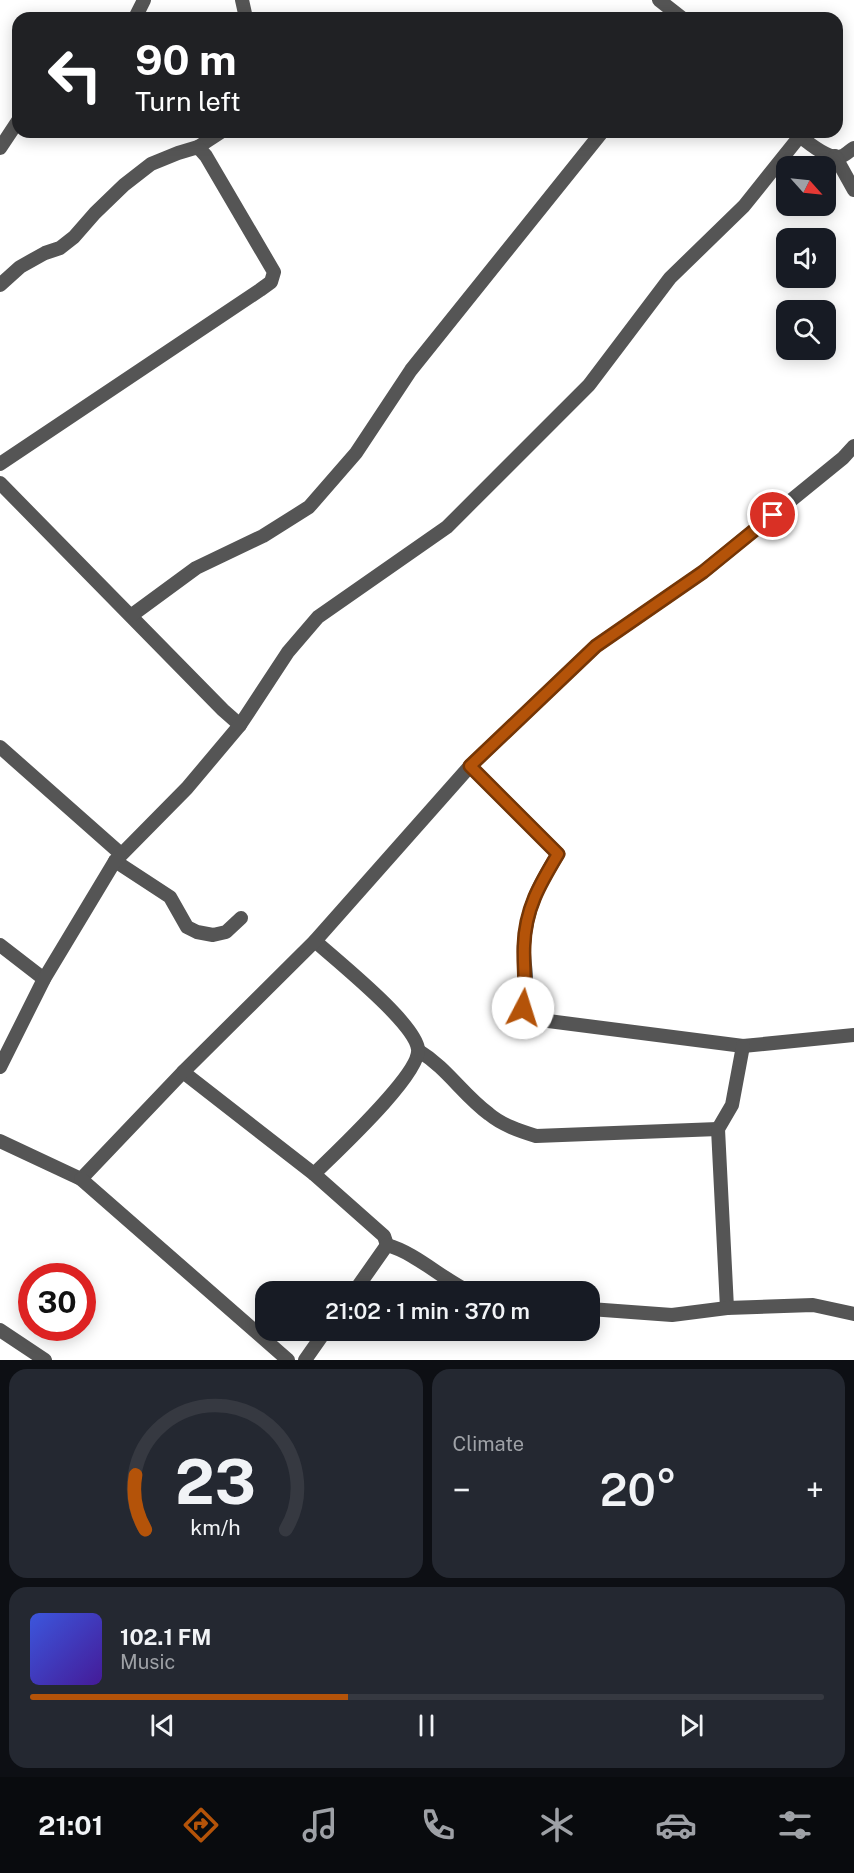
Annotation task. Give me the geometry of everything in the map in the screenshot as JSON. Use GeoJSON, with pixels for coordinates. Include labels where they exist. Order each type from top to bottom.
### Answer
{"type":"FeatureCollection","features":[{"type":"Feature","properties":{"kind":"street"},"geometry":{"type":"LineString","coordinates":[[659,0],[674,12]]}},
{"type":"Feature","properties":{"kind":"street"},"geometry":{"type":"LineString","coordinates":[[0,148],[12,130]]}},
{"type":"Feature","properties":{"kind":"street"},"geometry":{"type":"LineString","coordinates":[[0,285],[20,267],[45,253],[60,248],[74,237],[124,185],[151,164],[198,147],[212,138]]}},
{"type":"Feature","properties":{"kind":"street"},"geometry":{"type":"LineString","coordinates":[[132,615],[196,568],[263,536],[309,507],[356,453],[411,370],[597,138]]}},
{"type":"Feature","properties":{"kind":"street"},"geometry":{"type":"LineString","coordinates":[[0,1067],[44,979],[118,858],[187,788],[240,725],[288,652],[318,617],[447,527],[589,385],[670,278],[744,207],[794,138]]}},
{"type":"Feature","properties":{"kind":"street"},"geometry":{"type":"LineString","coordinates":[[802,138],[821,152],[835,156]]}},
{"type":"Feature","properties":{"kind":"street"},"geometry":{"type":"LineString","coordinates":[[0,464],[270,282],[274,272],[206,156],[198,147]]}},
{"type":"Feature","properties":{"kind":"street"},"geometry":{"type":"LineString","coordinates":[[836,156],[841,156],[854,148]]}},
{"type":"Feature","properties":{"kind":"street"},"geometry":{"type":"LineString","coordinates":[[836,158],[854,190]]}},
{"type":"Feature","properties":{"kind":"street"},"geometry":{"type":"LineString","coordinates":[[81,1179],[183,1072],[315,941],[470,766],[596,646],[703,572],[854,447]]}},
{"type":"Feature","properties":{"kind":"street"},"geometry":{"type":"LineString","coordinates":[[0,483],[240,725]]}},
{"type":"Feature","properties":{"kind":"street"},"geometry":{"type":"LineString","coordinates":[[0,747],[118,858],[170,897],[187,927],[196,932],[213,935],[226,932],[241,918]]}},
{"type":"Feature","properties":{"kind":"street"},"geometry":{"type":"LineString","coordinates":[[470,766],[558,854],[536,890],[528,916],[524,946],[526,987],[523,1008],[525,1018],[743,1046],[854,1035]]}},
{"type":"Feature","properties":{"kind":"street"},"geometry":{"type":"LineString","coordinates":[[314,1173],[397,1089],[413,1068],[419,1051],[415,1038],[396,1015],[315,941]]}},
{"type":"Feature","properties":{"kind":"street"},"geometry":{"type":"LineString","coordinates":[[0,945],[44,979]]}},
{"type":"Feature","properties":{"kind":"street"},"geometry":{"type":"LineString","coordinates":[[728,1308],[718,1129],[732,1105],[743,1046]]}},
{"type":"Feature","properties":{"kind":"street"},"geometry":{"type":"LineString","coordinates":[[419,1051],[434,1060],[489,1114],[520,1131],[536,1136],[718,1129]]}},
{"type":"Feature","properties":{"kind":"street"},"geometry":{"type":"LineString","coordinates":[[413,1068],[434,1060]]}},
{"type":"Feature","properties":{"kind":"street"},"geometry":{"type":"LineString","coordinates":[[183,1072],[314,1173],[384,1236],[387,1245]]}},
{"type":"Feature","properties":{"kind":"street"},"geometry":{"type":"LineString","coordinates":[[0,1141],[81,1179],[288,1360]]}},
{"type":"Feature","properties":{"kind":"street"},"geometry":{"type":"LineString","coordinates":[[362,1281],[387,1245]]}},
{"type":"Feature","properties":{"kind":"street"},"geometry":{"type":"LineString","coordinates":[[387,1245],[398,1248],[449,1281]]}},
{"type":"Feature","properties":{"kind":"street"},"geometry":{"type":"LineString","coordinates":[[600,1310],[672,1315],[728,1308],[813,1305],[854,1314]]}},
{"type":"Feature","properties":{"kind":"street"},"geometry":{"type":"LineString","coordinates":[[0,1330],[45,1360]]}},
{"type":"Feature","properties":{"kind":"street"},"geometry":{"type":"LineString","coordinates":[[305,1360],[318,1341]]}},
{"type":"Feature","properties":{"kind":"route"},"geometry":{"type":"LineString","coordinates":[[523,1008],[526,987],[524,946],[528,916],[536,890],[558,854],[470,766],[596,646],[703,572],[773,515]]}}]}
